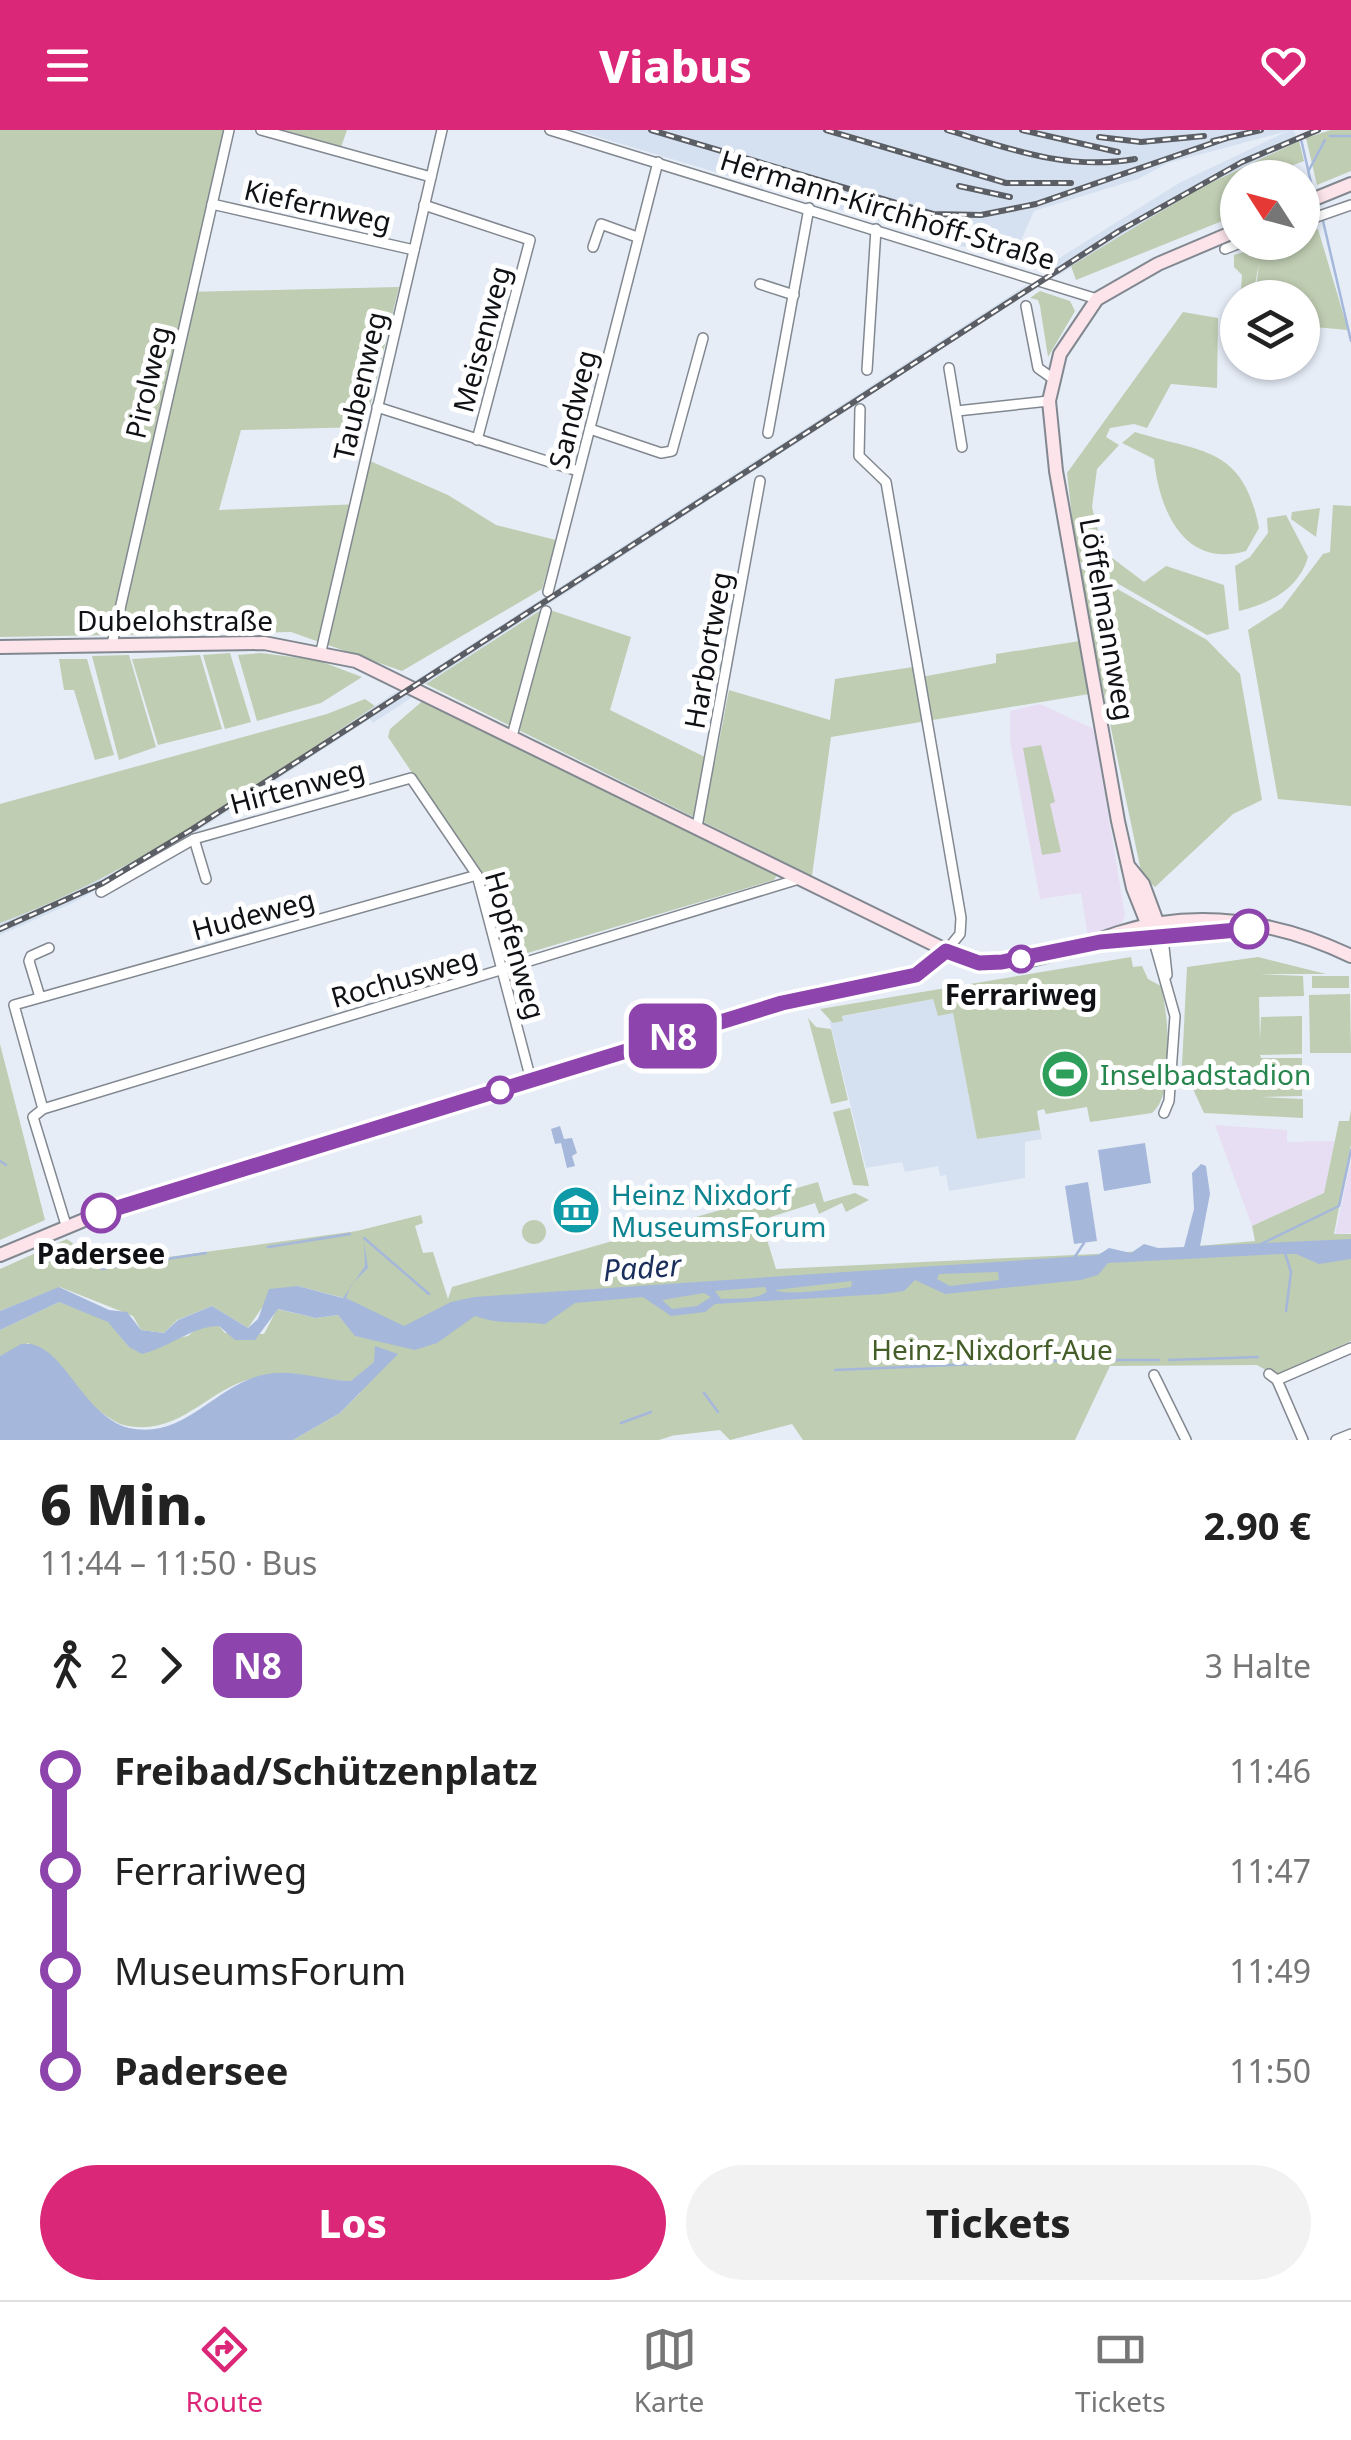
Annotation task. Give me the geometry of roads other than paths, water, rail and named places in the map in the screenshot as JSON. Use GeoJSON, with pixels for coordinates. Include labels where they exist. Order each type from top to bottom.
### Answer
{"type":"FeatureCollection","features":[{"type":"Feature","properties":{"kind":"street","name":"Pirolweg"},"geometry":{"type":"LineString","coordinates":[[112,644],[229,130]]}},
{"type":"Feature","properties":{"kind":"street"},"geometry":{"type":"LineString","coordinates":[[261,130],[431,177]]}},
{"type":"Feature","properties":{"kind":"street","name":"Taubenweg"},"geometry":{"type":"LineString","coordinates":[[321,652],[442,130]]}},
{"type":"Feature","properties":{"kind":"street","name":"Hermann-Kirchhoff-Straße"},"geometry":{"type":"LineString","coordinates":[[550,130],[1097,299]]}},
{"type":"Feature","properties":{"kind":"street","name":"Sandweg"},"geometry":{"type":"LineString","coordinates":[[548,592],[658,162]]}},
{"type":"Feature","properties":{"kind":"street"},"geometry":{"type":"LineString","coordinates":[[1320,197],[1351,184]]}},
{"type":"Feature","properties":{"kind":"street","name":"Kiefernweg"},"geometry":{"type":"LineString","coordinates":[[212,204],[414,250]]}},
{"type":"Feature","properties":{"kind":"street","name":"Meisenweg"},"geometry":{"type":"LineString","coordinates":[[424,205],[530,240],[478,440]]}},
{"type":"Feature","properties":{"kind":"street"},"geometry":{"type":"LineString","coordinates":[[1320,216],[1351,205]]}},
{"type":"Feature","properties":{"kind":"street"},"geometry":{"type":"LineString","coordinates":[[768,433],[810,208]]}},
{"type":"Feature","properties":{"kind":"street"},"geometry":{"type":"LineString","coordinates":[[593,247],[601,224],[637,237]]}},
{"type":"Feature","properties":{"kind":"street"},"geometry":{"type":"LineString","coordinates":[[867,370],[876,228]]}},
{"type":"Feature","properties":{"kind":"street","name":"Löffelmannweg"},"geometry":{"type":"LineString","coordinates":[[1156,932],[1130,868],[1056,471],[1049,400],[1052,378],[1069,336],[1097,299],[1158,264],[1220,238]]}},
{"type":"Feature","properties":{"kind":"street"},"geometry":{"type":"LineString","coordinates":[[760,284],[794,295]]}},
{"type":"Feature","properties":{"kind":"street"},"geometry":{"type":"LineString","coordinates":[[1026,306],[1038,368],[1052,378]]}},
{"type":"Feature","properties":{"kind":"street"},"geometry":{"type":"LineString","coordinates":[[590,429],[661,453],[672,450],[703,338]]}},
{"type":"Feature","properties":{"kind":"street"},"geometry":{"type":"LineString","coordinates":[[948,368],[962,447]]}},
{"type":"Feature","properties":{"kind":"street"},"geometry":{"type":"LineString","coordinates":[[957,412],[1049,400]]}},
{"type":"Feature","properties":{"kind":"street"},"geometry":{"type":"LineString","coordinates":[[377,407],[578,471]]}},
{"type":"Feature","properties":{"kind":"street"},"geometry":{"type":"LineString","coordinates":[[0,1255],[66,1224],[809,995],[916,975],[954,945],[962,928],[958,900],[886,482],[859,456],[860,409]]}},
{"type":"Feature","properties":{"kind":"street","name":"Harbortweg"},"geometry":{"type":"LineString","coordinates":[[696,827],[760,480]]}},
{"type":"Feature","properties":{"kind":"street"},"geometry":{"type":"LineString","coordinates":[[512,736],[546,611]]}},
{"type":"Feature","properties":{"kind":"street","name":"Dubelohstraße"},"geometry":{"type":"LineString","coordinates":[[0,646],[264,642],[321,652],[381,672],[968,961],[990,963],[1156,932],[1242,922],[1281,929],[1351,956]]}},
{"type":"Feature","properties":{"kind":"street","name":"Hirtenweg"},"geometry":{"type":"LineString","coordinates":[[101,892],[194,839],[411,778]]}},
{"type":"Feature","properties":{"kind":"street","name":"Hopfenweg"},"geometry":{"type":"LineString","coordinates":[[411,778],[476,876],[531,1080]]}},
{"type":"Feature","properties":{"kind":"street"},"geometry":{"type":"LineString","coordinates":[[194,839],[206,879]]}},
{"type":"Feature","properties":{"kind":"street"},"geometry":{"type":"LineString","coordinates":[[777,885],[787,871]]}},
{"type":"Feature","properties":{"kind":"street","name":"Hudeweg"},"geometry":{"type":"LineString","coordinates":[[42,1109],[14,1005],[476,876]]}},
{"type":"Feature","properties":{"kind":"street","name":"Rochusweg"},"geometry":{"type":"LineString","coordinates":[[42,1109],[802,878]]}},
{"type":"Feature","properties":{"kind":"street"},"geometry":{"type":"LineString","coordinates":[[1156,932],[1175,1028],[1169,1101],[1164,1114]]}},
{"type":"Feature","properties":{"kind":"street"},"geometry":{"type":"LineString","coordinates":[[40,997],[30,961],[49,948]]}},
{"type":"Feature","properties":{"kind":"street"},"geometry":{"type":"LineString","coordinates":[[42,1109],[32,1117],[66,1224]]}},
{"type":"Feature","properties":{"kind":"street"},"geometry":{"type":"LineString","coordinates":[[1304,1440],[1273,1377],[1351,1348]]}},
{"type":"Feature","properties":{"kind":"street"},"geometry":{"type":"LineString","coordinates":[[1154,1375],[1186,1440]]}},
{"type":"Feature","properties":{"kind":"street"},"geometry":{"type":"LineString","coordinates":[[1336,1440],[1351,1434]]}},
{"type":"Feature","properties":{"kind":"water"},"geometry":{"type":"Polygon","coordinates":[[[560,1126],[564,1139],[572,1138],[577,1153],[572,1156],[575,1166],[567,1168],[561,1143],[555,1144],[551,1129],[560,1126]]]}},
{"type":"Feature","properties":{"kind":"water"},"geometry":{"type":"Polygon","coordinates":[[[1145,1143],[1151,1183],[1104,1191],[1098,1150],[1145,1143]]]}},
{"type":"Feature","properties":{"kind":"water"},"geometry":{"type":"Polygon","coordinates":[[[1201,1164],[1206,1166],[1210,1194],[1200,1246],[1351,1239],[1351,1259],[1319,1264],[1296,1254],[1108,1263],[1098,1275],[1081,1280],[945,1294],[915,1280],[904,1291],[715,1304],[705,1312],[671,1316],[643,1297],[575,1303],[545,1324],[501,1322],[475,1316],[437,1343],[415,1350],[355,1336],[338,1315],[316,1318],[278,1309],[255,1340],[235,1340],[219,1326],[209,1327],[142,1354],[129,1347],[108,1322],[59,1302],[0,1330],[0,1311],[59,1287],[109,1310],[127,1312],[141,1330],[164,1333],[178,1320],[212,1306],[248,1328],[258,1319],[269,1289],[298,1286],[343,1298],[350,1288],[346,1298],[404,1326],[451,1302],[474,1297],[1098,1255],[1109,1248],[1131,1253],[1144,1244],[1184,1247],[1194,1209],[1192,1173],[1201,1164]],[[998,1272],[939,1274],[937,1279],[950,1286],[999,1280],[998,1272]],[[852,1281],[775,1290],[834,1289],[851,1287],[852,1281]],[[765,1287],[715,1291],[721,1299],[767,1292],[765,1287]],[[704,1293],[662,1300],[672,1309],[697,1306],[711,1297],[704,1293]]]}},
{"type":"Feature","properties":{"kind":"water"},"geometry":{"type":"Polygon","coordinates":[[[1088,1182],[1097,1241],[1074,1244],[1065,1186],[1088,1182]]]}},
{"type":"Feature","properties":{"kind":"water"},"geometry":{"type":"Polygon","coordinates":[[[364,1241],[368,1268],[354,1282],[365,1266],[364,1241]]]}},
{"type":"Feature","properties":{"kind":"water","name":"Padersee"},"geometry":{"type":"Polygon","coordinates":[[[21,1344],[36,1345],[49,1353],[112,1420],[129,1428],[149,1429],[184,1419],[249,1379],[288,1373],[351,1381],[374,1362],[375,1346],[398,1354],[340,1413],[293,1440],[0,1440],[0,1356],[21,1344]]]}},
{"type":"Feature","properties":{"kind":"waterway"},"geometry":{"type":"LineString","coordinates":[[1330,136],[1351,136]]}},
{"type":"Feature","properties":{"kind":"waterway"},"geometry":{"type":"LineString","coordinates":[[1301,139],[1306,160]]}},
{"type":"Feature","properties":{"kind":"waterway"},"geometry":{"type":"LineString","coordinates":[[1314,160],[1325,140]]}},
{"type":"Feature","properties":{"kind":"waterway"},"geometry":{"type":"LineString","coordinates":[[1323,221],[1351,341]]}},
{"type":"Feature","properties":{"kind":"waterway"},"geometry":{"type":"LineString","coordinates":[[1261,1244],[1339,1206],[1351,1150]]}},
{"type":"Feature","properties":{"kind":"waterway"},"geometry":{"type":"LineString","coordinates":[[0,1161],[6,1165]]}},
{"type":"Feature","properties":{"kind":"waterway"},"geometry":{"type":"LineString","coordinates":[[268,1247],[350,1234]]}},
{"type":"Feature","properties":{"kind":"waterway"},"geometry":{"type":"LineString","coordinates":[[364,1238],[429,1294]]}},
{"type":"Feature","properties":{"kind":"waterway"},"geometry":{"type":"LineString","coordinates":[[1074,1258],[1084,1243]]}},
{"type":"Feature","properties":{"kind":"waterway"},"geometry":{"type":"LineString","coordinates":[[101,1269],[206,1253]]}},
{"type":"Feature","properties":{"kind":"waterway"},"geometry":{"type":"LineString","coordinates":[[1285,1253],[1291,1272],[1286,1311]]}},
{"type":"Feature","properties":{"kind":"waterway"},"geometry":{"type":"LineString","coordinates":[[1169,1360],[1258,1357]]}},
{"type":"Feature","properties":{"kind":"waterway"},"geometry":{"type":"LineString","coordinates":[[835,1370],[1074,1360]]}},
{"type":"Feature","properties":{"kind":"waterway"},"geometry":{"type":"LineString","coordinates":[[1084,1364],[1087,1360],[1159,1360]]}},
{"type":"Feature","properties":{"kind":"waterway"},"geometry":{"type":"LineString","coordinates":[[704,1393],[718,1412]]}},
{"type":"Feature","properties":{"kind":"waterway"},"geometry":{"type":"LineString","coordinates":[[621,1423],[651,1412]]}},
{"type":"Feature","properties":{"kind":"railway"},"geometry":{"type":"LineString","coordinates":[[651,130],[933,214],[981,215],[1036,204],[1227,138]]}},
{"type":"Feature","properties":{"kind":"railway"},"geometry":{"type":"LineString","coordinates":[[826,130],[1006,183],[1071,183]]}},
{"type":"Feature","properties":{"kind":"railway"},"geometry":{"type":"LineString","coordinates":[[947,130],[1063,160],[1135,159]]}},
{"type":"Feature","properties":{"kind":"railway"},"geometry":{"type":"LineString","coordinates":[[1022,130],[1118,152]]}},
{"type":"Feature","properties":{"kind":"railway"},"geometry":{"type":"LineString","coordinates":[[1213,141],[1261,130]]}},
{"type":"Feature","properties":{"kind":"railway"},"geometry":{"type":"LineString","coordinates":[[0,929],[103,883],[191,830],[1119,231],[1242,162],[1318,130]]}},
{"type":"Feature","properties":{"kind":"railway"},"geometry":{"type":"LineString","coordinates":[[1099,137],[1141,142],[1204,136]]}},
{"type":"Feature","properties":{"kind":"railway"},"geometry":{"type":"LineString","coordinates":[[959,186],[1010,197]]}},
{"type":"Feature","properties":{"kind":"place","name":"Ferrariweg"},"geometry":{"type":"Point","coordinates":[1021,959]}},
{"type":"Feature","properties":{"kind":"place","name":"Inselbadstadion"},"geometry":{"type":"Point","coordinates":[1065,1074]}},
{"type":"Feature","properties":{"kind":"place","name":"Heinz Nixdorf MuseumsForum"},"geometry":{"type":"Point","coordinates":[576,1210]}},
{"type":"Feature","properties":{"kind":"place","name":"Padersee"},"geometry":{"type":"Point","coordinates":[101,1213]}},
{"type":"Feature","properties":{"kind":"water label","name":"Pader"},"geometry":{"type":"Point","coordinates":[642,1267]}},
{"type":"Feature","properties":{"kind":"park label","name":"Heinz-Nixdorf-Aue"},"geometry":{"type":"Point","coordinates":[992,1349]}}]}
